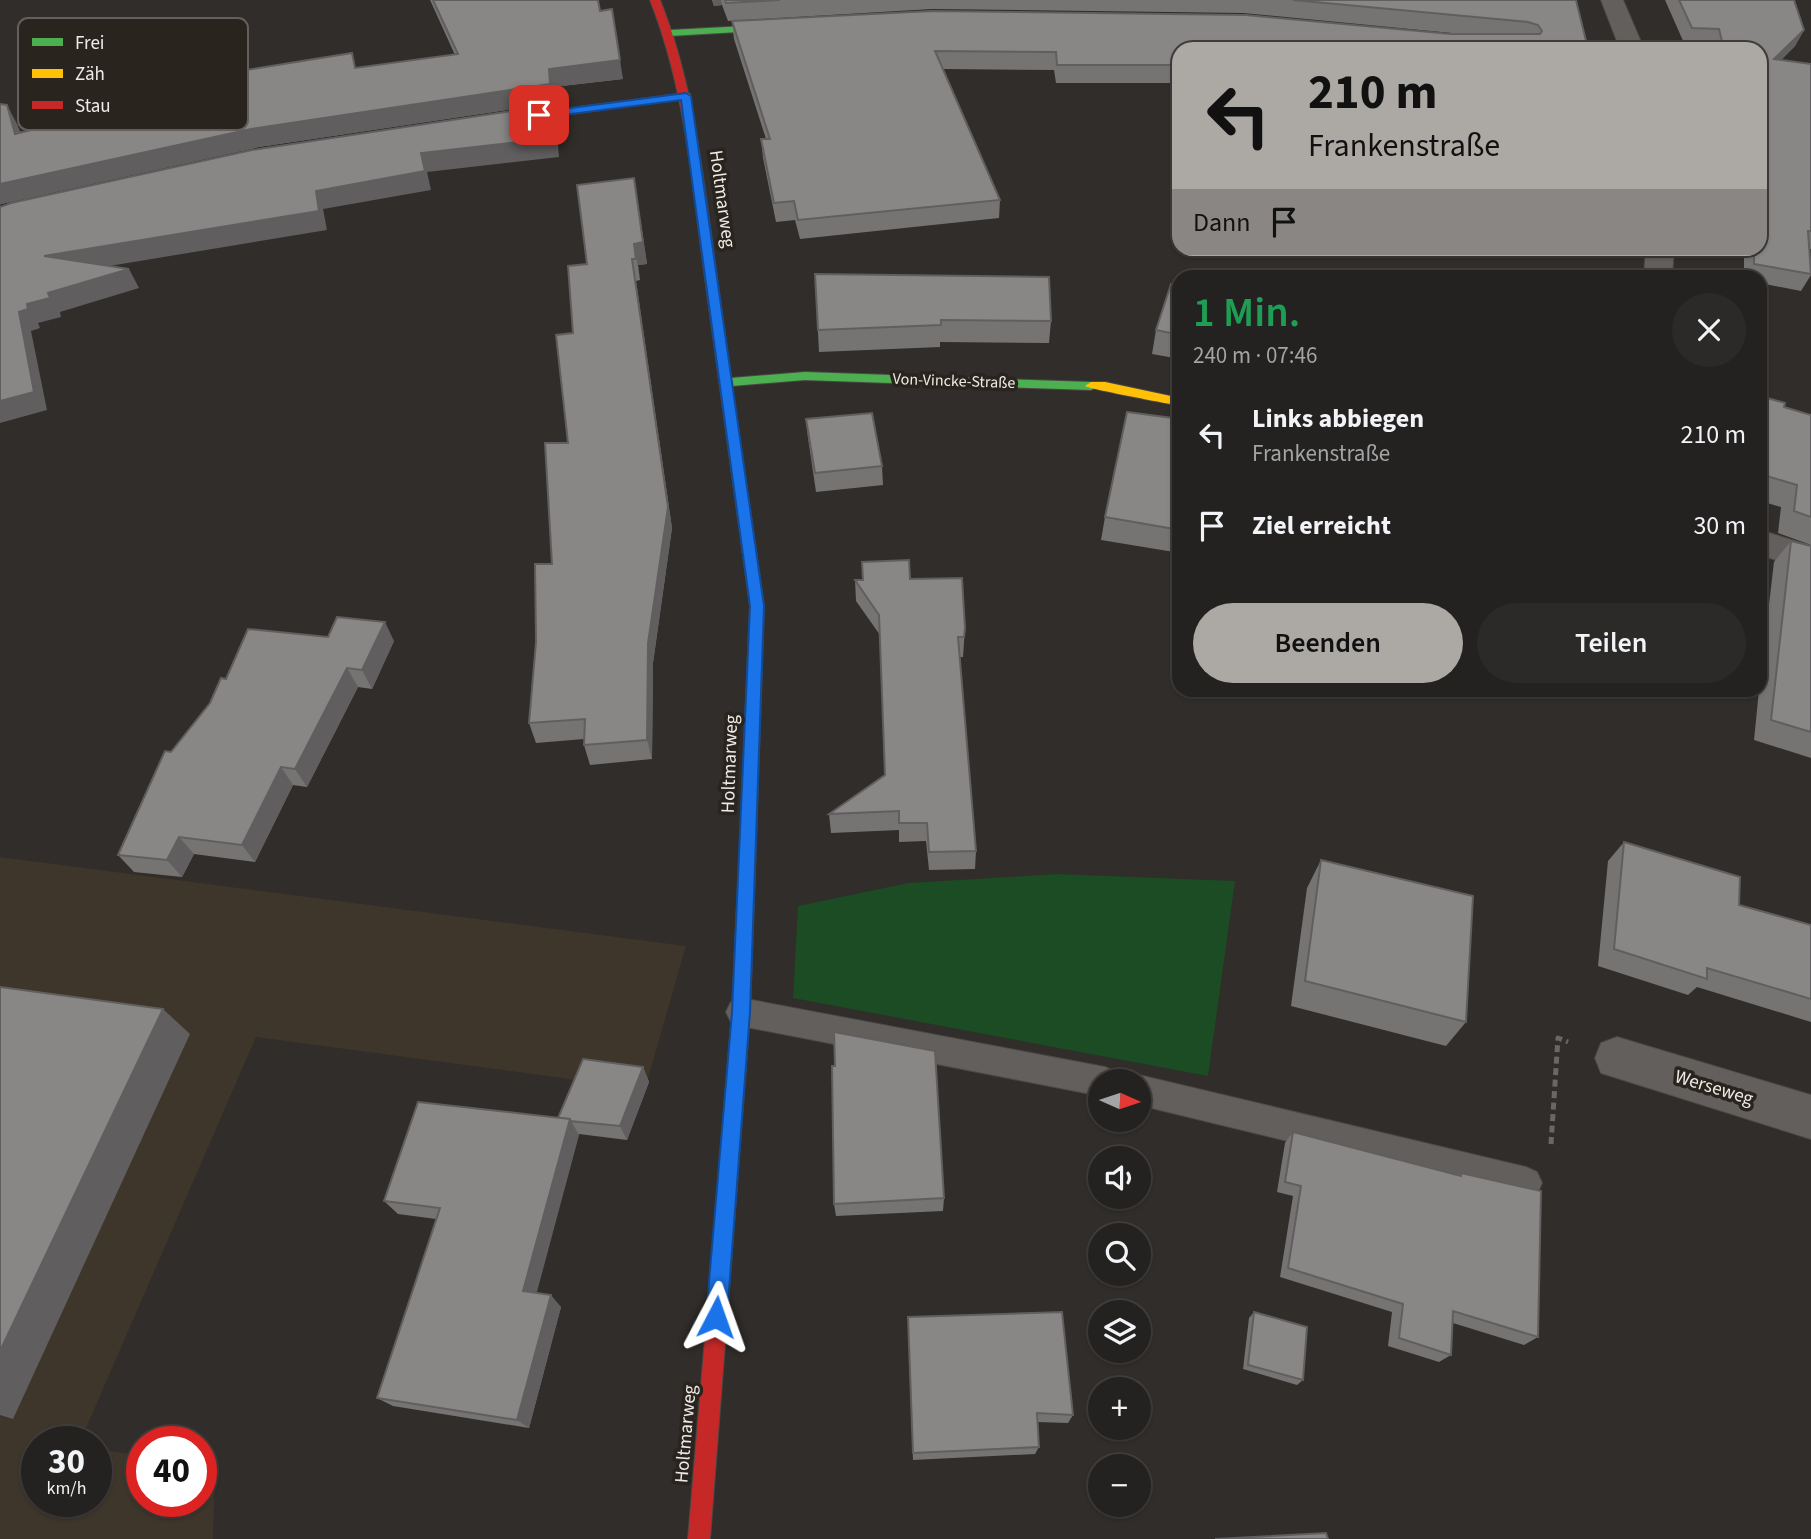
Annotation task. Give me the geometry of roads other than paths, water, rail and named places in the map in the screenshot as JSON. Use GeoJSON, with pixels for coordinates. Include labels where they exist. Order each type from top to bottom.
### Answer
{"type":"FeatureCollection","features":[{"type":"Feature","properties":{"kind":"street","name":"Holtmarweg"},"geometry":{"type":"LineString","coordinates":[[654,0],[670,33],[686,96],[728,382],[757,606],[741,1012],[699,1539]]}},
{"type":"Feature","properties":{"kind":"street"},"geometry":{"type":"LineString","coordinates":[[1612,0],[1629,42]]}},
{"type":"Feature","properties":{"kind":"street"},"geometry":{"type":"LineString","coordinates":[[670,33],[797,26]]}},
{"type":"Feature","properties":{"kind":"street"},"geometry":{"type":"LineString","coordinates":[[486,122],[686,96]]}},
{"type":"Feature","properties":{"kind":"street","name":"Von-Vincke-Straße"},"geometry":{"type":"LineString","coordinates":[[728,382],[805,376],[1105,386],[1172,400]]}},
{"type":"Feature","properties":{"kind":"street"},"geometry":{"type":"LineString","coordinates":[[1767,544],[1811,559]]}},
{"type":"Feature","properties":{"kind":"street","name":"Werseweg"},"geometry":{"type":"LineString","coordinates":[[1617,1058],[1811,1117]]}},
{"type":"Feature","properties":{"kind":"lane"},"geometry":{"type":"LineString","coordinates":[[741,1012],[1088,1079]]}},
{"type":"Feature","properties":{"kind":"lane"},"geometry":{"type":"LineString","coordinates":[[1152,1093],[1526,1182]]}}]}
